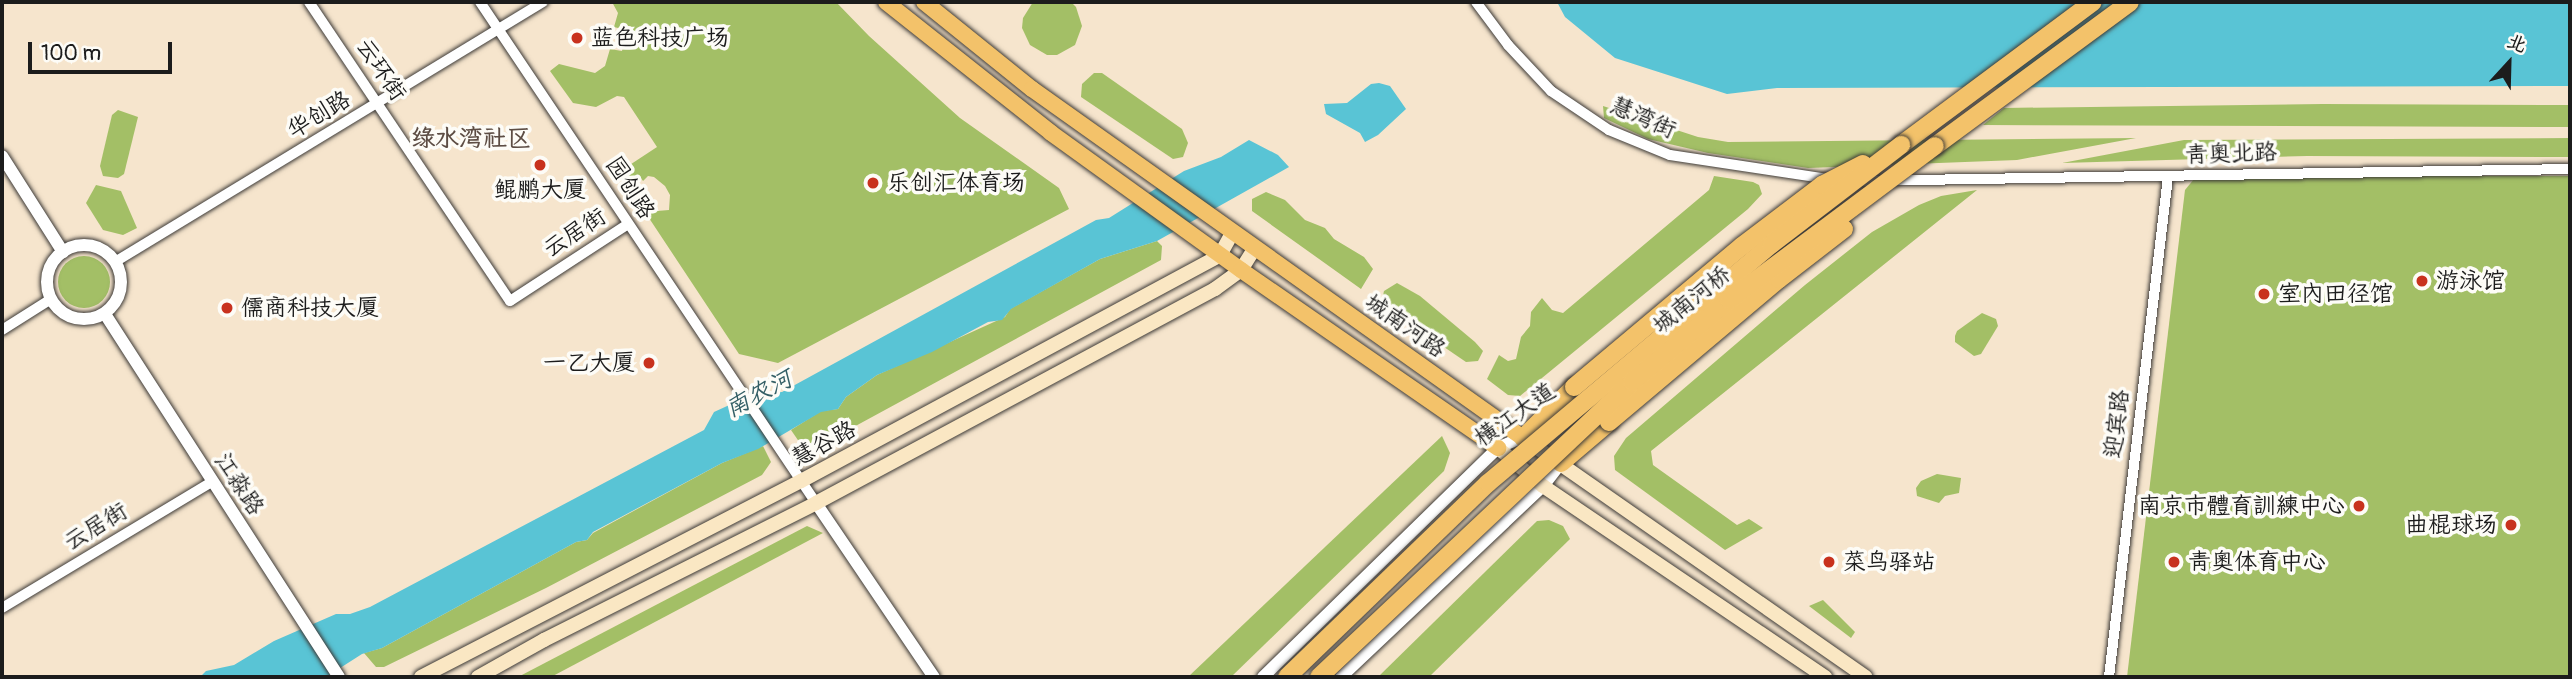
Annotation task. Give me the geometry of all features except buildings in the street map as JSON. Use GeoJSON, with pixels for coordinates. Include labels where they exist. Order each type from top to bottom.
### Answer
{"type":"FeatureCollection","features":[{"type":"Feature","properties":{"kind":"highway","name":"城南河桥"},"geometry":{"type":"LineString","coordinates":[[1287,677],[1488,483],[1772,244],[2093,2]]}},
{"type":"Feature","properties":{"kind":"highway","name":"城南河桥"},"geometry":{"type":"LineString","coordinates":[[1319,677],[1632,382],[1729,300],[2130,2]]}},
{"type":"Feature","properties":{"kind":"highway"},"geometry":{"type":"LineString","coordinates":[[1523,438],[1574,387],[1742,246],[1822,185],[1901,145]]}},
{"type":"Feature","properties":{"kind":"highway"},"geometry":{"type":"LineString","coordinates":[[1561,463],[1779,279],[1859,218],[1935,146]]}},
{"type":"Feature","properties":{"kind":"main road","name":"城南河路"},"geometry":{"type":"LineString","coordinates":[[886,2],[988,85],[1220,255],[1498,448],[1544,486],[1825,677]]}},
{"type":"Feature","properties":{"kind":"main road","name":"城南河路"},"geometry":{"type":"LineString","coordinates":[[924,2],[1012,75],[1523,438],[1866,677]]}},
{"type":"Feature","properties":{"kind":"main road"},"geometry":{"type":"LineString","coordinates":[[1220,255],[1233,232]]}},
{"type":"Feature","properties":{"kind":"main road","name":"慧谷路"},"geometry":{"type":"LineString","coordinates":[[478,677],[544,640],[816,503],[1216,289],[1241,270],[1255,248]]}},
{"type":"Feature","properties":{"kind":"main road","name":"慧谷路"},"geometry":{"type":"LineString","coordinates":[[421,677],[801,481],[1220,255]]}},
{"type":"Feature","properties":{"kind":"street","name":"云环街"},"geometry":{"type":"LineString","coordinates":[[309,2],[510,301]]}},
{"type":"Feature","properties":{"kind":"street","name":"园创路"},"geometry":{"type":"LineString","coordinates":[[480,2],[801,481]]}},
{"type":"Feature","properties":{"kind":"street","name":"华创路"},"geometry":{"type":"LineString","coordinates":[[115,262],[543,2]]}},
{"type":"Feature","properties":{"kind":"street","name":"慧湾街"},"geometry":{"type":"LineString","coordinates":[[1476,2],[1508,45],[1551,91],[1609,131],[1670,155],[1841,181],[1893,181]]}},
{"type":"Feature","properties":{"kind":"street"},"geometry":{"type":"LineString","coordinates":[[2,156],[63,252]]}},
{"type":"Feature","properties":{"kind":"street","name":"青奥北路"},"geometry":{"type":"LineString","coordinates":[[1893,181],[2570,169]]}},
{"type":"Feature","properties":{"kind":"street","name":"迎宾路"},"geometry":{"type":"LineString","coordinates":[[2109,677],[2168,177]]}},
{"type":"Feature","properties":{"kind":"street","name":"横江大道"},"geometry":{"type":"LineString","coordinates":[[1263,677],[1498,448],[1523,438],[1552,418],[1733,263],[1841,181]]}},
{"type":"Feature","properties":{"kind":"street"},"geometry":{"type":"LineString","coordinates":[[1341,677],[1544,486],[1561,463],[1604,418],[1684,349],[1893,181]]}},
{"type":"Feature","properties":{"kind":"street","name":"云居街"},"geometry":{"type":"LineString","coordinates":[[510,301],[628,224]]}},
{"type":"Feature","properties":{"kind":"street"},"geometry":{"type":"LineString","coordinates":[[82,245],[94,247],[105,251],[115,262],[121,281],[120,293],[105,314],[80,320],[67,316],[51,299],[46,285],[48,272],[52,261],[63,252],[82,245]]}},
{"type":"Feature","properties":{"kind":"street"},"geometry":{"type":"LineString","coordinates":[[2,330],[51,299]]}},
{"type":"Feature","properties":{"kind":"street","name":"江淼路"},"geometry":{"type":"LineString","coordinates":[[105,314],[339,677]]}},
{"type":"Feature","properties":{"kind":"street"},"geometry":{"type":"LineString","coordinates":[[801,481],[934,677]]}},
{"type":"Feature","properties":{"kind":"street","name":"云居街"},"geometry":{"type":"LineString","coordinates":[[2,606],[212,482]]}},
{"type":"Feature","properties":{"kind":"green space","name":"乐创汇体育场"},"geometry":{"type":"Polygon","coordinates":[[[612,2],[836,2],[869,36],[960,118],[1059,188],[1069,209],[778,363],[739,354],[645,212],[669,210],[670,195],[665,186],[654,177],[648,176],[643,181],[639,175],[626,184],[619,172],[657,147],[624,97],[617,96],[596,107],[573,103],[550,71],[559,64],[595,73],[605,66],[610,49],[622,51],[626,30],[614,27],[618,13],[612,2]]]}},
{"type":"Feature","properties":{"kind":"green space"},"geometry":{"type":"Polygon","coordinates":[[[1033,2],[1071,2],[1076,7],[1082,26],[1075,45],[1057,55],[1047,55],[1030,45],[1022,28],[1023,18],[1033,2]]]}},
{"type":"Feature","properties":{"kind":"green space"},"geometry":{"type":"Polygon","coordinates":[[[1094,73],[1102,73],[1182,129],[1188,143],[1183,157],[1173,159],[1081,97],[1082,84],[1094,73]]]}},
{"type":"Feature","properties":{"kind":"green space"},"geometry":{"type":"Polygon","coordinates":[[[2323,104],[2570,105],[2570,127],[1983,125],[2004,108],[2323,104]]]}},
{"type":"Feature","properties":{"kind":"green space"},"geometry":{"type":"Polygon","coordinates":[[[1603,106],[1698,137],[1728,142],[2136,138],[2017,160],[1808,168],[1708,153],[1648,139],[1604,118],[1603,106]]]}},
{"type":"Feature","properties":{"kind":"green space"},"geometry":{"type":"Polygon","coordinates":[[[118,110],[138,117],[124,174],[118,178],[103,176],[100,166],[112,115],[118,110]]]}},
{"type":"Feature","properties":{"kind":"green space"},"geometry":{"type":"Polygon","coordinates":[[[2570,138],[2570,157],[2307,156],[2062,163],[2184,140],[2570,138]]]}},
{"type":"Feature","properties":{"kind":"green space"},"geometry":{"type":"Polygon","coordinates":[[[1714,176],[1753,182],[1759,185],[1762,194],[1748,209],[1520,396],[1508,395],[1487,379],[1499,355],[1508,361],[1516,359],[1521,337],[1530,326],[1531,312],[1542,298],[1552,310],[1563,313],[1709,190],[1714,176]]]}},
{"type":"Feature","properties":{"kind":"green space","name":"南京市體育訓練中心"},"geometry":{"type":"Polygon","coordinates":[[[2570,176],[2570,677],[2127,677],[2185,190],[2194,179],[2570,176]]]}},
{"type":"Feature","properties":{"kind":"green space"},"geometry":{"type":"Polygon","coordinates":[[[96,185],[121,191],[137,228],[123,235],[103,230],[86,203],[96,185]]]}},
{"type":"Feature","properties":{"kind":"green space"},"geometry":{"type":"Polygon","coordinates":[[[1977,190],[1651,451],[1653,465],[1737,525],[1749,519],[1763,528],[1725,550],[1615,470],[1614,456],[1626,438],[1805,285],[1872,232],[1919,205],[1941,196],[1977,190]]]}},
{"type":"Feature","properties":{"kind":"green space"},"geometry":{"type":"Polygon","coordinates":[[[1266,192],[1285,200],[1305,220],[1325,228],[1334,239],[1364,257],[1373,269],[1361,289],[1252,211],[1252,199],[1266,192]]]}},
{"type":"Feature","properties":{"kind":"green space"},"geometry":{"type":"Polygon","coordinates":[[[1157,241],[1162,246],[1161,260],[815,448],[802,446],[791,430],[821,411],[838,409],[846,397],[877,375],[1005,317],[1010,309],[1100,259],[1157,241]]]}},
{"type":"Feature","properties":{"kind":"green space"},"geometry":{"type":"Polygon","coordinates":[[[84,256],[94,258],[102,264],[108,272],[108,292],[102,300],[94,306],[84,308],[74,306],[66,300],[60,292],[58,282],[60,272],[66,264],[74,258],[84,256]]]}},
{"type":"Feature","properties":{"kind":"green space"},"geometry":{"type":"Polygon","coordinates":[[[1397,283],[1420,296],[1475,342],[1483,351],[1478,361],[1466,362],[1381,304],[1384,291],[1397,283]]]}},
{"type":"Feature","properties":{"kind":"green space"},"geometry":{"type":"Polygon","coordinates":[[[1982,313],[1996,319],[1998,326],[1981,354],[1974,356],[1955,342],[1955,336],[1957,331],[1982,313]]]}},
{"type":"Feature","properties":{"kind":"green space"},"geometry":{"type":"Polygon","coordinates":[[[1442,436],[1450,453],[1444,471],[1231,677],[1188,677],[1442,436]]]}},
{"type":"Feature","properties":{"kind":"green space"},"geometry":{"type":"Polygon","coordinates":[[[763,446],[771,462],[762,475],[546,588],[384,667],[376,667],[364,653],[382,648],[576,542],[587,540],[593,533],[722,463],[763,446]]]}},
{"type":"Feature","properties":{"kind":"green space"},"geometry":{"type":"Polygon","coordinates":[[[1937,474],[1961,478],[1959,493],[1945,496],[1939,503],[1917,496],[1916,488],[1921,481],[1937,474]]]}},
{"type":"Feature","properties":{"kind":"green space"},"geometry":{"type":"Polygon","coordinates":[[[1549,520],[1563,526],[1570,539],[1429,677],[1378,677],[1537,521],[1549,520]]]}},
{"type":"Feature","properties":{"kind":"green space"},"geometry":{"type":"Polygon","coordinates":[[[807,526],[823,533],[551,677],[518,677],[807,526]]]}},
{"type":"Feature","properties":{"kind":"green space"},"geometry":{"type":"Polygon","coordinates":[[[1823,600],[1855,632],[1851,638],[1809,606],[1823,600]]]}},
{"type":"Feature","properties":{"kind":"water"},"geometry":{"type":"Polygon","coordinates":[[[1557,2],[2570,2],[2570,86],[1777,88],[1727,94],[1615,58],[1565,17],[1557,2]]]}},
{"type":"Feature","properties":{"kind":"water"},"geometry":{"type":"Polygon","coordinates":[[[1371,84],[1390,86],[1406,109],[1378,135],[1365,142],[1360,133],[1326,114],[1324,104],[1347,103],[1371,84]]]}},
{"type":"Feature","properties":{"kind":"water","name":"南农河"},"geometry":{"type":"Polygon","coordinates":[[[1249,140],[1278,155],[1289,167],[1157,241],[1100,259],[1011,309],[1002,320],[988,322],[932,352],[877,375],[846,397],[838,409],[821,412],[758,449],[722,463],[593,532],[587,540],[576,542],[382,648],[362,654],[326,677],[200,677],[206,671],[234,665],[274,641],[336,614],[350,614],[370,607],[704,430],[714,412],[760,391],[782,392],[1096,220],[1109,218],[1184,171],[1221,157],[1249,140]]]}},
{"type":"Feature","properties":{"kind":"place","name":"蓝色科技广场"},"geometry":{"type":"Point","coordinates":[577,38]}},
{"type":"Feature","properties":{"kind":"place","name":"鲲鹏大厦"},"geometry":{"type":"Point","coordinates":[540,165]}},
{"type":"Feature","properties":{"kind":"place","name":"乐创汇体育场"},"geometry":{"type":"Point","coordinates":[873,183]}},
{"type":"Feature","properties":{"kind":"place","name":"游泳馆"},"geometry":{"type":"Point","coordinates":[2422,281]}},
{"type":"Feature","properties":{"kind":"place","name":"室内田径馆"},"geometry":{"type":"Point","coordinates":[2264,294]}},
{"type":"Feature","properties":{"kind":"place","name":"儒商科技大厦"},"geometry":{"type":"Point","coordinates":[227,308]}},
{"type":"Feature","properties":{"kind":"place","name":"一乙大厦"},"geometry":{"type":"Point","coordinates":[649,363]}},
{"type":"Feature","properties":{"kind":"place","name":"南京市體育訓練中心"},"geometry":{"type":"Point","coordinates":[2359,506]}},
{"type":"Feature","properties":{"kind":"place","name":"曲棍球场"},"geometry":{"type":"Point","coordinates":[2511,525]}},
{"type":"Feature","properties":{"kind":"place","name":"菜鸟驿站"},"geometry":{"type":"Point","coordinates":[1829,562]}},
{"type":"Feature","properties":{"kind":"place","name":"青奥体育中心"},"geometry":{"type":"Point","coordinates":[2174,562]}},
{"type":"Feature","properties":{"kind":"district","name":"绿水湾社区"},"geometry":{"type":"Point","coordinates":[471,139]}}]}
